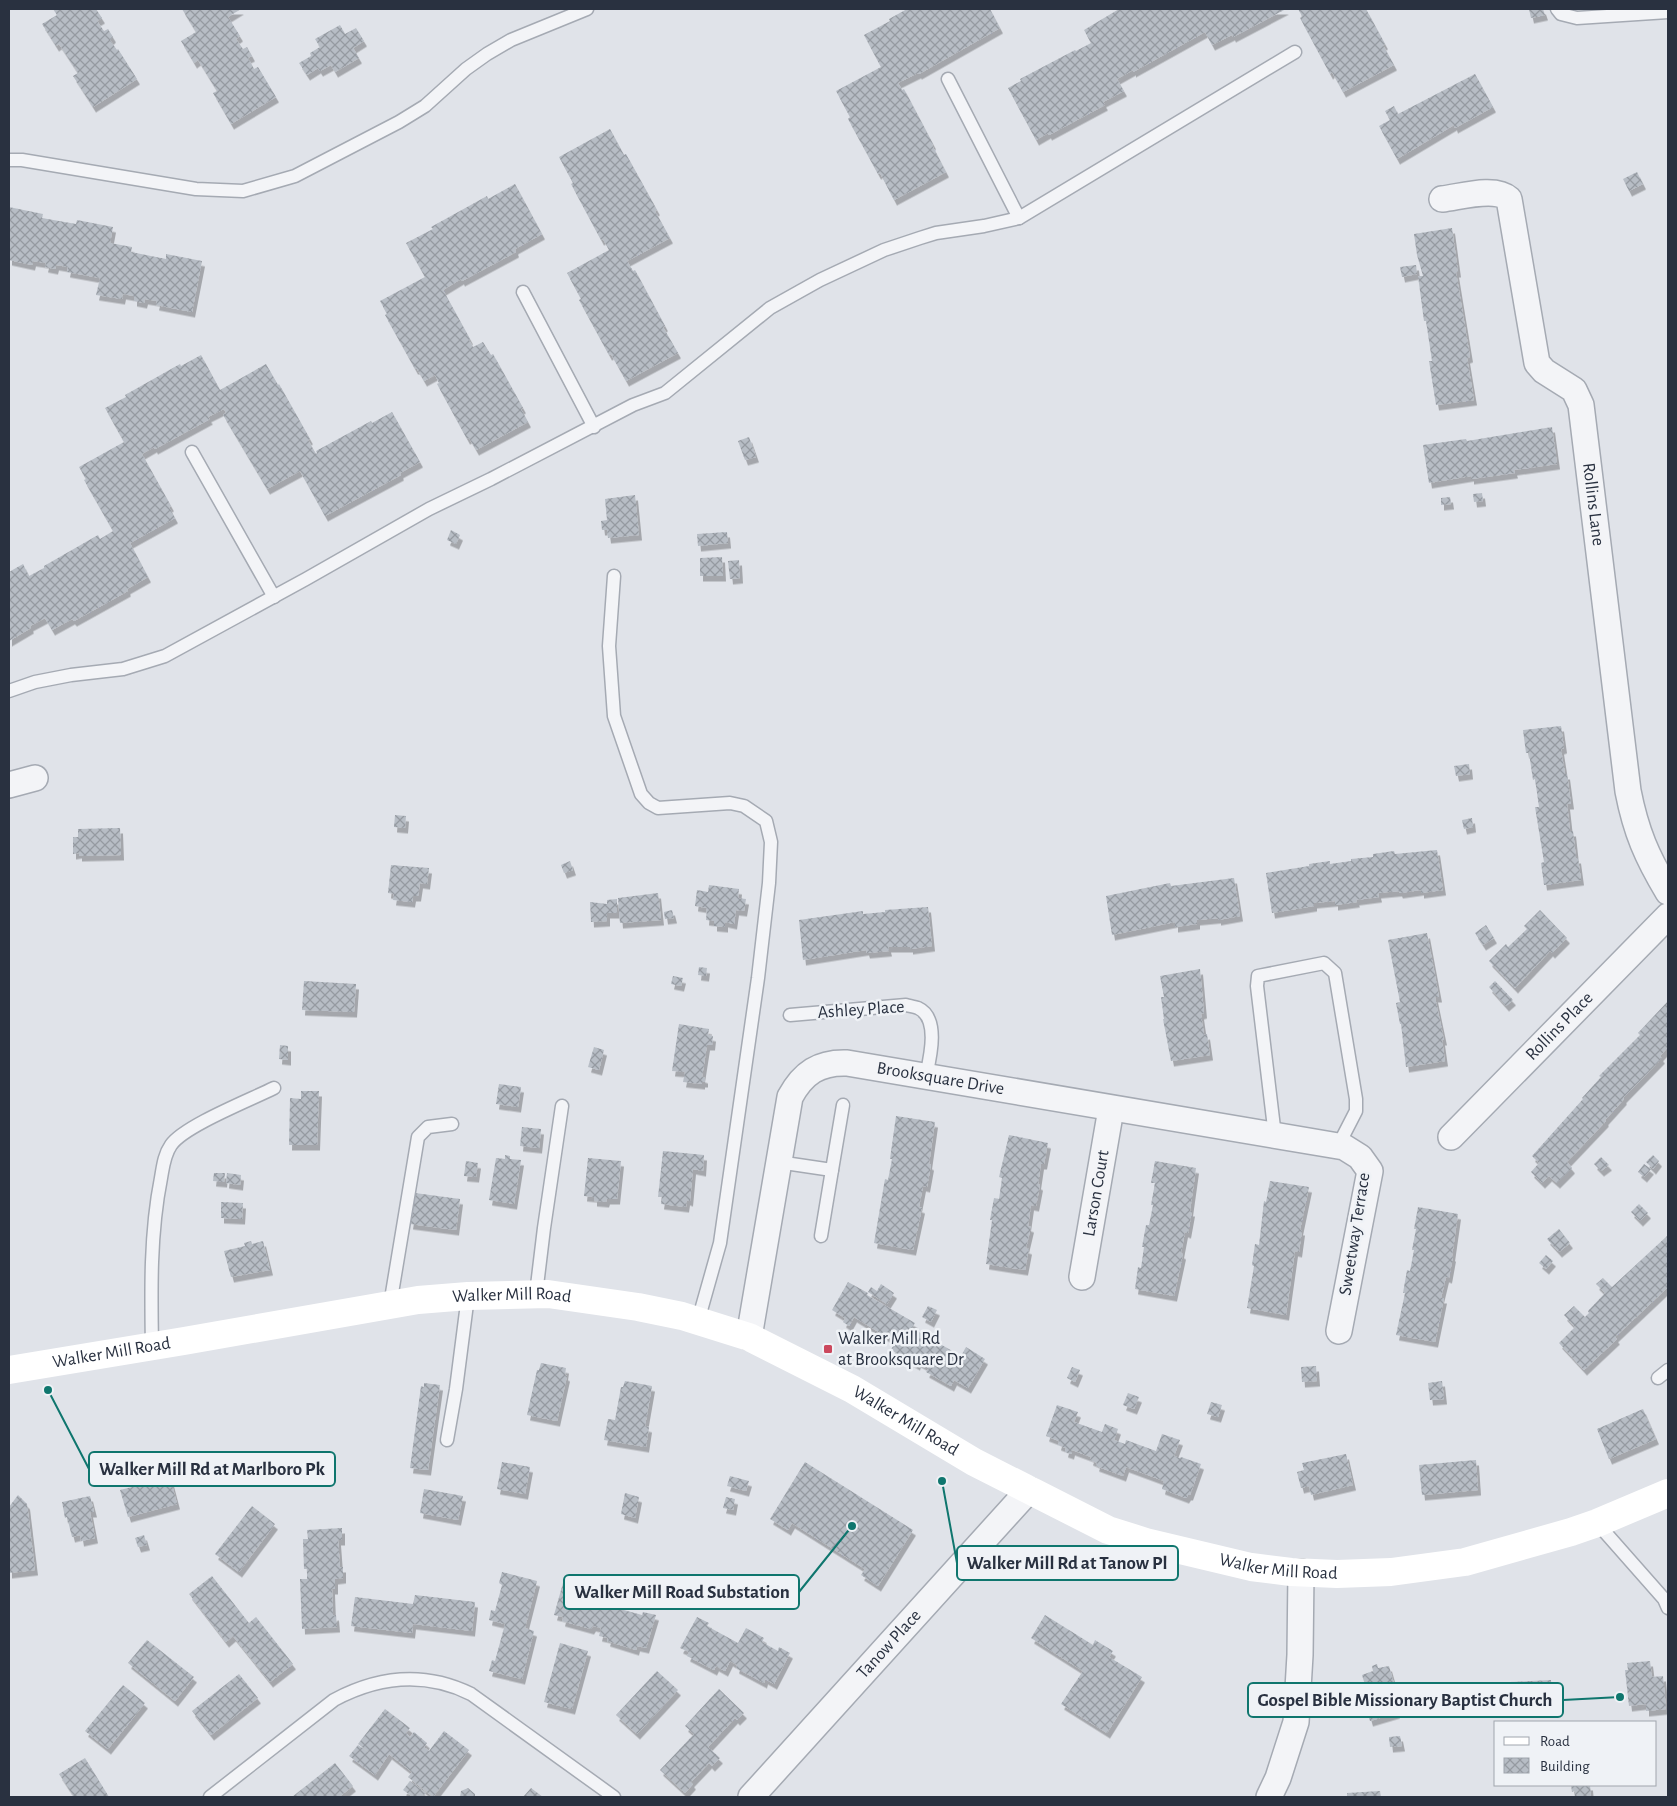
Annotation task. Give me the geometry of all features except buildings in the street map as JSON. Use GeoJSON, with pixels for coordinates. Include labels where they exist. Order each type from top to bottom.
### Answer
{"type":"FeatureCollection","features":[{"type":"Feature","properties":{"kind":"street","name":"Rollins Lane"},"geometry":{"type":"LineString","coordinates":[[1442,199],[1490,192],[1502,194],[1509,199],[1537,363],[1544,371],[1574,390],[1581,406],[1630,801],[1640,838],[1668,892]]}},
{"type":"Feature","properties":{"kind":"street"},"geometry":{"type":"LineString","coordinates":[[9,785],[35,778]]}},
{"type":"Feature","properties":{"kind":"street","name":"Rollins Place"},"geometry":{"type":"LineString","coordinates":[[1450,1137],[1668,916]]}},
{"type":"Feature","properties":{"kind":"street","name":"Brooksquare Drive"},"geometry":{"type":"LineString","coordinates":[[749,1337],[790,1097],[800,1081],[812,1071],[833,1062],[926,1076],[1341,1147]]}},
{"type":"Feature","properties":{"kind":"street","name":"Larson Court"},"geometry":{"type":"LineString","coordinates":[[1082,1277],[1111,1109]]}},
{"type":"Feature","properties":{"kind":"street","name":"Sweetway Terrace"},"geometry":{"type":"LineString","coordinates":[[1339,1331],[1370,1171],[1360,1157],[1341,1147]]}},
{"type":"Feature","properties":{"kind":"street","name":"Walker Mill Road"},"geometry":{"type":"LineString","coordinates":[[9,1370],[418,1300],[536,1294],[587,1298],[638,1307],[698,1321],[749,1337],[852,1389],[974,1462],[1108,1530],[1146,1542],[1251,1567],[1337,1574],[1391,1572],[1465,1562],[1571,1532],[1668,1493]]}},
{"type":"Feature","properties":{"kind":"street","name":"Tanow Place"},"geometry":{"type":"LineString","coordinates":[[751,1797],[1029,1490]]}},
{"type":"Feature","properties":{"kind":"street"},"geometry":{"type":"LineString","coordinates":[[1269,1797],[1278,1778],[1296,1722],[1300,1655],[1301,1572]]}},
{"type":"Feature","properties":{"kind":"lane"},"geometry":{"type":"LineString","coordinates":[[9,160],[22,160],[196,188],[243,191],[295,176],[399,122],[425,106],[466,69],[487,54],[511,40],[587,9]]}},
{"type":"Feature","properties":{"kind":"lane"},"geometry":{"type":"LineString","coordinates":[[1557,9],[1561,14],[1577,18],[1668,12]]}},
{"type":"Feature","properties":{"kind":"lane"},"geometry":{"type":"LineString","coordinates":[[9,691],[35,682],[71,675],[123,669],[165,656],[430,509],[633,406],[665,392],[770,308],[820,280],[884,250],[936,233],[984,226],[1019,218],[1295,52]]}},
{"type":"Feature","properties":{"kind":"lane"},"geometry":{"type":"LineString","coordinates":[[948,79],[1019,218]]}},
{"type":"Feature","properties":{"kind":"lane"},"geometry":{"type":"LineString","coordinates":[[524,292],[594,427]]}},
{"type":"Feature","properties":{"kind":"lane"},"geometry":{"type":"LineString","coordinates":[[192,452],[274,597]]}},
{"type":"Feature","properties":{"kind":"lane"},"geometry":{"type":"LineString","coordinates":[[614,576],[609,646],[614,716],[641,794],[649,804],[658,808],[730,803],[744,806],[766,821],[771,842],[769,883],[758,978],[720,1243],[698,1321]]}},
{"type":"Feature","properties":{"kind":"lane"},"geometry":{"type":"LineString","coordinates":[[1275,1136],[1257,986],[1258,976],[1324,964],[1335,973],[1356,1099],[1356,1111],[1341,1147]]}},
{"type":"Feature","properties":{"kind":"lane","name":"Ashley Place"},"geometry":{"type":"LineString","coordinates":[[790,1015],[906,1005],[919,1008],[927,1016],[931,1027],[932,1052],[926,1076]]}},
{"type":"Feature","properties":{"kind":"lane"},"geometry":{"type":"LineString","coordinates":[[152,1346],[151,1295],[156,1201],[165,1157],[171,1144],[190,1129],[274,1088]]}},
{"type":"Feature","properties":{"kind":"lane"},"geometry":{"type":"LineString","coordinates":[[821,1236],[843,1105]]}},
{"type":"Feature","properties":{"kind":"lane"},"geometry":{"type":"LineString","coordinates":[[536,1294],[562,1106]]}},
{"type":"Feature","properties":{"kind":"lane"},"geometry":{"type":"LineString","coordinates":[[390,1305],[418,1137],[428,1127],[452,1124]]}},
{"type":"Feature","properties":{"kind":"lane"},"geometry":{"type":"LineString","coordinates":[[778,1162],[832,1170]]}},
{"type":"Feature","properties":{"kind":"lane"},"geometry":{"type":"LineString","coordinates":[[447,1440],[456,1389],[468,1296]]}},
{"type":"Feature","properties":{"kind":"lane"},"geometry":{"type":"LineString","coordinates":[[1658,1378],[1668,1370]]}},
{"type":"Feature","properties":{"kind":"lane"},"geometry":{"type":"LineString","coordinates":[[1597,1523],[1667,1602]]}},
{"type":"Feature","properties":{"kind":"lane"},"geometry":{"type":"LineString","coordinates":[[210,1797],[334,1700],[357,1688],[405,1678],[456,1686],[471,1694],[614,1797]]}},
{"type":"Feature","properties":{"kind":"place","name":"Walker Mill Rd at Brooksquare Dr"},"geometry":{"type":"Point","coordinates":[828,1349]}},
{"type":"Feature","properties":{"kind":"place","name":"Walker Mill Rd at Marlboro Pk"},"geometry":{"type":"Point","coordinates":[48,1390]}},
{"type":"Feature","properties":{"kind":"place","name":"Walker Mill Rd at Tanow Pl"},"geometry":{"type":"Point","coordinates":[942,1481]}},
{"type":"Feature","properties":{"kind":"place","name":"Walker Mill Road Substation"},"geometry":{"type":"Point","coordinates":[852,1526]}},
{"type":"Feature","properties":{"kind":"place","name":"Gospel Bible Missionary Baptist Church"},"geometry":{"type":"Point","coordinates":[1620,1697]}}]}
